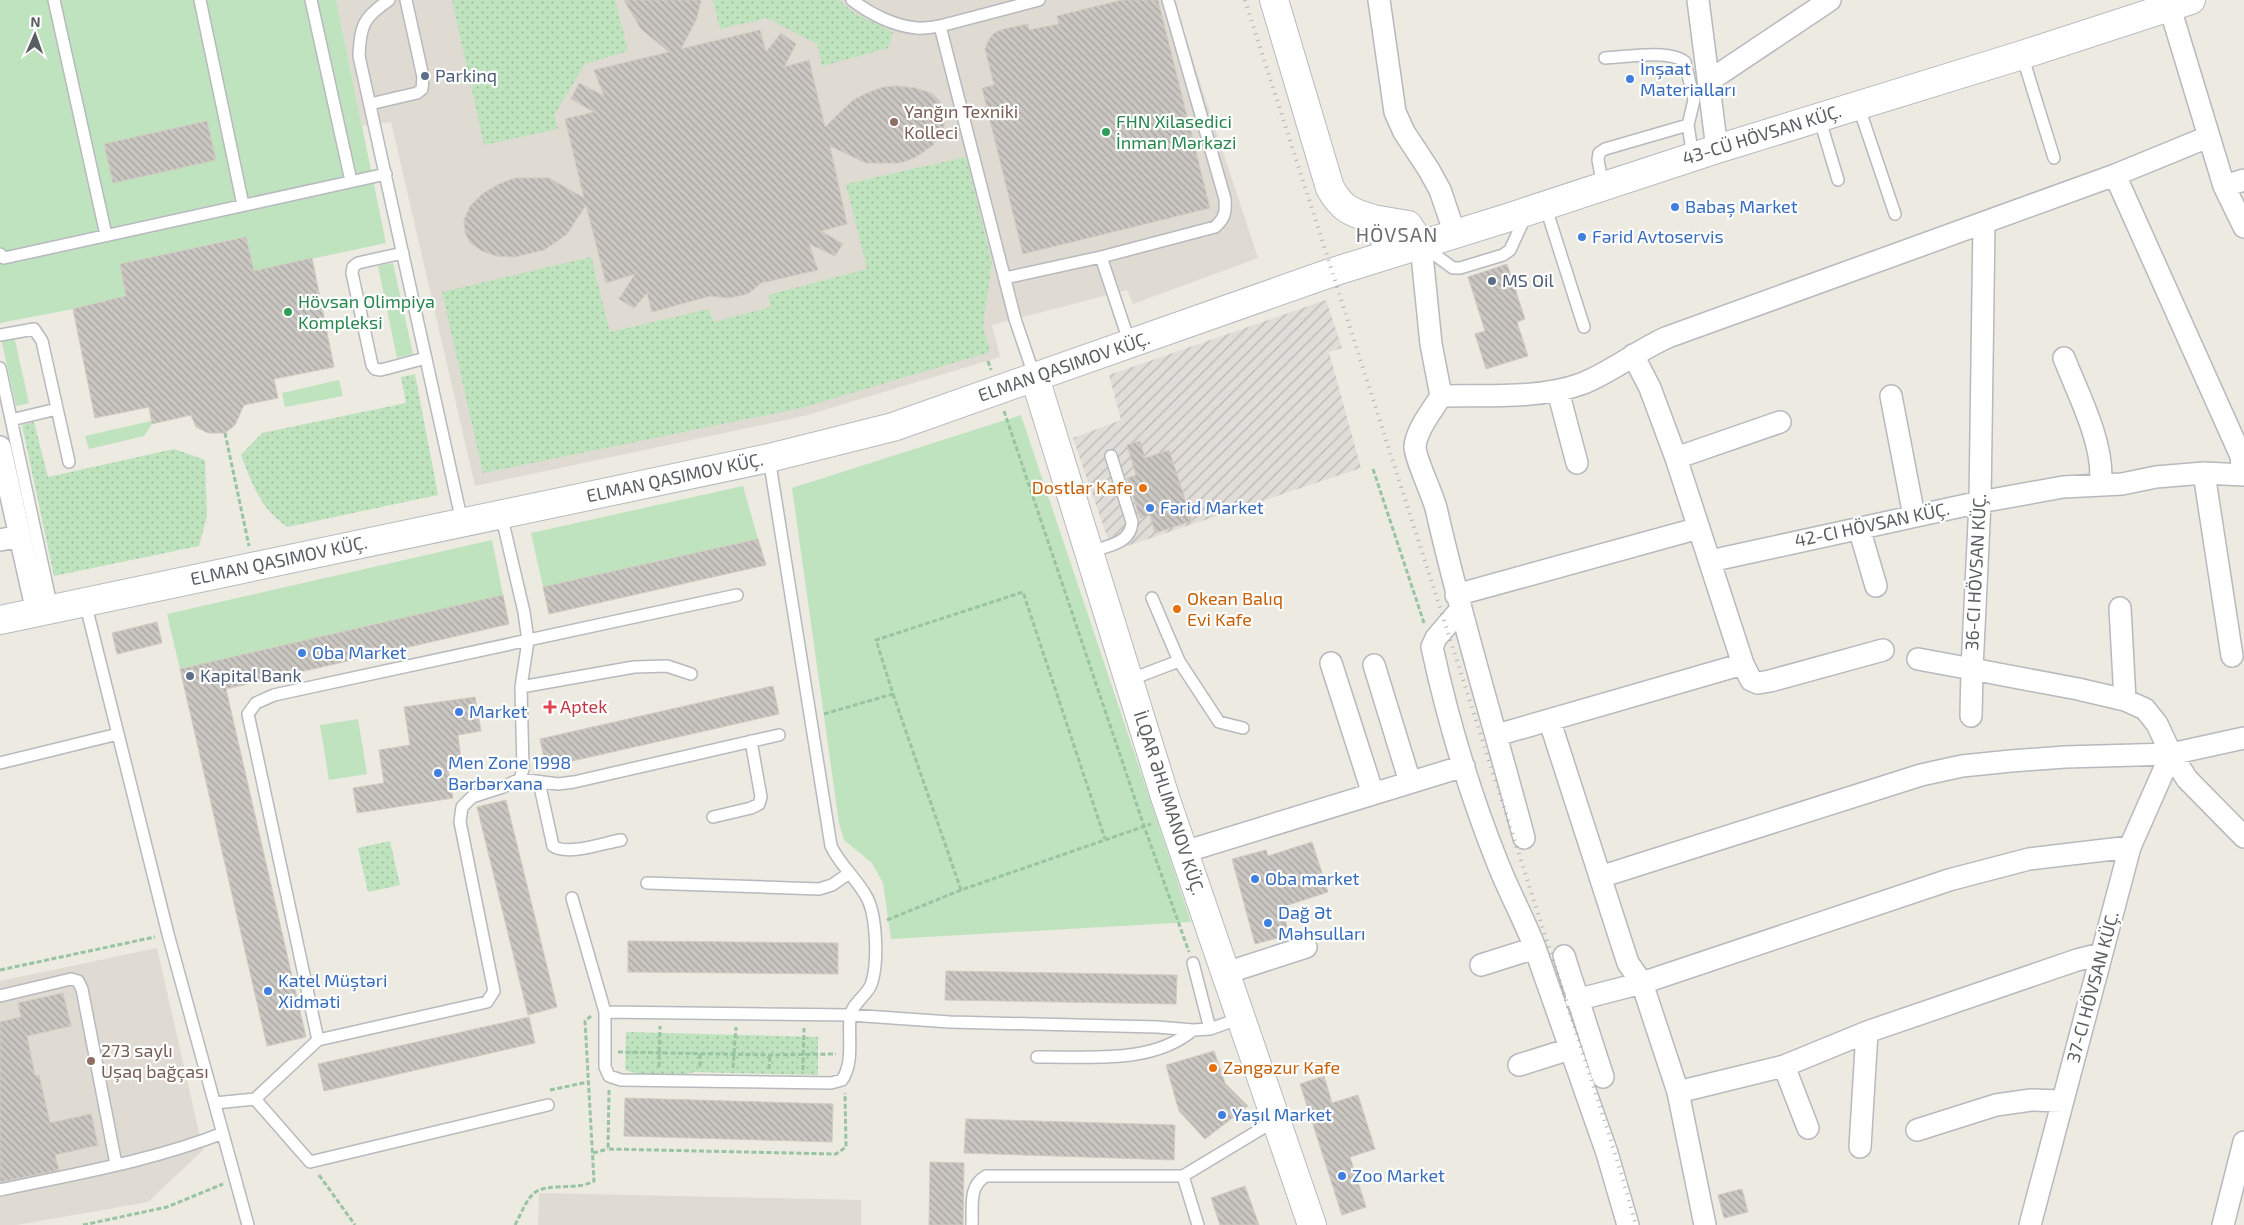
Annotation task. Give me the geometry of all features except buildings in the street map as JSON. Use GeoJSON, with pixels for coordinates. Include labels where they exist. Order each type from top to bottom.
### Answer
{"type":"FeatureCollection","features":[{"type":"Feature","properties":{"kind":"main road"},"geometry":{"type":"LineString","coordinates":[[1274,0],[1330,188],[1337,201],[1349,211],[1373,219],[1408,225],[1421,244]]}},
{"type":"Feature","properties":{"kind":"main road","name":"43-CÜ HÖVSAN KÜÇ."},"geometry":{"type":"LineString","coordinates":[[0,620],[769,458],[893,427],[1333,272],[1819,117],[2022,55],[2184,2]]}},
{"type":"Feature","properties":{"kind":"main road"},"geometry":{"type":"LineString","coordinates":[[1373,219],[1382,234],[1379,257]]}},
{"type":"Feature","properties":{"kind":"main road","name":"İLQAR ƏHLIMANOV KÜÇ."},"geometry":{"type":"LineString","coordinates":[[1035,378],[1172,817],[1312,1225]]}},
{"type":"Feature","properties":{"kind":"street"},"geometry":{"type":"LineString","coordinates":[[1379,0],[1395,112],[1404,132],[1440,190],[1454,234]]}},
{"type":"Feature","properties":{"kind":"street"},"geometry":{"type":"LineString","coordinates":[[1698,0],[1709,81],[1705,153]]}},
{"type":"Feature","properties":{"kind":"street"},"geometry":{"type":"LineString","coordinates":[[1709,81],[1830,0]]}},
{"type":"Feature","properties":{"kind":"street"},"geometry":{"type":"LineString","coordinates":[[2184,2],[2208,137],[2234,183],[2244,227]]}},
{"type":"Feature","properties":{"kind":"street"},"geometry":{"type":"LineString","coordinates":[[1441,396],[1558,391],[1582,383],[1668,337],[2115,175],[2208,137]]}},
{"type":"Feature","properties":{"kind":"street"},"geometry":{"type":"LineString","coordinates":[[2115,175],[2241,456],[2243,475]]}},
{"type":"Feature","properties":{"kind":"street"},"geometry":{"type":"LineString","coordinates":[[1972,716],[1972,669],[1980,502],[1984,223]]}},
{"type":"Feature","properties":{"kind":"street"},"geometry":{"type":"LineString","coordinates":[[1421,244],[1431,344],[1441,396],[1418,436],[1415,448],[1434,499],[1458,603],[1497,735],[1524,838]]}},
{"type":"Feature","properties":{"kind":"street"},"geometry":{"type":"LineString","coordinates":[[1634,354],[1650,388],[1676,458],[1743,664],[1751,680],[1758,683],[1883,650]]}},
{"type":"Feature","properties":{"kind":"street"},"geometry":{"type":"LineString","coordinates":[[2064,358],[2100,453],[2102,470],[2100,485]]}},
{"type":"Feature","properties":{"kind":"street"},"geometry":{"type":"LineString","coordinates":[[1558,391],[1576,463]]}},
{"type":"Feature","properties":{"kind":"street"},"geometry":{"type":"LineString","coordinates":[[1891,396],[1914,516]]}},
{"type":"Feature","properties":{"kind":"street"},"geometry":{"type":"LineString","coordinates":[[1676,458],[1780,422]]}},
{"type":"Feature","properties":{"kind":"street"},"geometry":{"type":"LineString","coordinates":[[0,448],[10,538],[44,610]]}},
{"type":"Feature","properties":{"kind":"street"},"geometry":{"type":"LineString","coordinates":[[2204,473],[2232,656]]}},
{"type":"Feature","properties":{"kind":"street","name":"42-CI HÖVSAN KÜÇ."},"geometry":{"type":"LineString","coordinates":[[1710,561],[1980,502],[2064,486],[2100,485],[2204,473],[2243,475]]}},
{"type":"Feature","properties":{"kind":"street"},"geometry":{"type":"LineString","coordinates":[[1628,1225],[1607,1153],[1535,948],[1525,921],[1497,864],[1464,766],[1432,647],[1458,603],[1699,528]]}},
{"type":"Feature","properties":{"kind":"street"},"geometry":{"type":"LineString","coordinates":[[1859,528],[1876,586]]}},
{"type":"Feature","properties":{"kind":"street"},"geometry":{"type":"LineString","coordinates":[[2120,608],[2124,700]]}},
{"type":"Feature","properties":{"kind":"street"},"geometry":{"type":"LineString","coordinates":[[1918,659],[2078,689],[2124,700],[2145,709],[2157,724],[2170,754],[2187,779],[2244,837]]}},
{"type":"Feature","properties":{"kind":"street"},"geometry":{"type":"LineString","coordinates":[[1331,663],[1373,794]]}},
{"type":"Feature","properties":{"kind":"street"},"geometry":{"type":"LineString","coordinates":[[1497,735],[1550,722],[1743,664]]}},
{"type":"Feature","properties":{"kind":"street"},"geometry":{"type":"LineString","coordinates":[[1374,665],[1410,782]]}},
{"type":"Feature","properties":{"kind":"street"},"geometry":{"type":"LineString","coordinates":[[1550,722],[1628,963],[1642,983],[1678,1092],[1706,1225]]}},
{"type":"Feature","properties":{"kind":"street"},"geometry":{"type":"LineString","coordinates":[[1600,877],[1921,775],[1962,766],[2065,757],[2170,754],[2244,738]]}},
{"type":"Feature","properties":{"kind":"street","name":"37-CI HÖVSAN KÜÇ."},"geometry":{"type":"LineString","coordinates":[[2030,1225],[2130,847],[2170,754]]}},
{"type":"Feature","properties":{"kind":"street"},"geometry":{"type":"LineString","coordinates":[[1184,852],[1464,766]]}},
{"type":"Feature","properties":{"kind":"street"},"geometry":{"type":"LineString","coordinates":[[1576,1000],[1642,983],[1949,880],[2029,859],[2130,847]]}},
{"type":"Feature","properties":{"kind":"street"},"geometry":{"type":"LineString","coordinates":[[1226,973],[1306,947]]}},
{"type":"Feature","properties":{"kind":"street"},"geometry":{"type":"LineString","coordinates":[[1481,965],[1535,948]]}},
{"type":"Feature","properties":{"kind":"street"},"geometry":{"type":"LineString","coordinates":[[1678,1092],[1784,1066],[1867,1032],[2077,960],[2102,954]]}},
{"type":"Feature","properties":{"kind":"street"},"geometry":{"type":"LineString","coordinates":[[1564,956],[1576,1000],[1603,1077]]}},
{"type":"Feature","properties":{"kind":"street"},"geometry":{"type":"LineString","coordinates":[[1860,1148],[1867,1032]]}},
{"type":"Feature","properties":{"kind":"street"},"geometry":{"type":"LineString","coordinates":[[1519,1065],[1570,1050]]}},
{"type":"Feature","properties":{"kind":"street"},"geometry":{"type":"LineString","coordinates":[[1784,1066],[1808,1128]]}},
{"type":"Feature","properties":{"kind":"street"},"geometry":{"type":"LineString","coordinates":[[1917,1130],[1996,1105],[2031,1100],[2063,1101]]}},
{"type":"Feature","properties":{"kind":"street"},"geometry":{"type":"LineString","coordinates":[[2223,1225],[2244,1142]]}},
{"type":"Feature","properties":{"kind":"lane"},"geometry":{"type":"LineString","coordinates":[[54,0],[106,235]]}},
{"type":"Feature","properties":{"kind":"lane"},"geometry":{"type":"LineString","coordinates":[[200,0],[243,205]]}},
{"type":"Feature","properties":{"kind":"lane"},"geometry":{"type":"LineString","coordinates":[[311,0],[351,181]]}},
{"type":"Feature","properties":{"kind":"lane"},"geometry":{"type":"LineString","coordinates":[[389,0],[366,18],[360,34],[359,56],[462,522]]}},
{"type":"Feature","properties":{"kind":"lane"},"geometry":{"type":"LineString","coordinates":[[370,104],[417,93],[422,89],[423,77],[406,0]]}},
{"type":"Feature","properties":{"kind":"lane"},"geometry":{"type":"LineString","coordinates":[[852,0],[865,10],[897,24],[917,28],[940,26],[1039,0]]}},
{"type":"Feature","properties":{"kind":"lane"},"geometry":{"type":"LineString","coordinates":[[1005,278],[1102,257],[1215,227],[1222,220],[1226,212],[1224,199],[1168,0]]}},
{"type":"Feature","properties":{"kind":"lane"},"geometry":{"type":"LineString","coordinates":[[940,26],[1015,319],[1035,378]]}},
{"type":"Feature","properties":{"kind":"lane"},"geometry":{"type":"LineString","coordinates":[[1605,58],[1661,55],[1680,58],[1685,62],[1694,100],[1688,125],[1705,153]]}},
{"type":"Feature","properties":{"kind":"lane"},"geometry":{"type":"LineString","coordinates":[[2022,55],[2054,158]]}},
{"type":"Feature","properties":{"kind":"lane"},"geometry":{"type":"LineString","coordinates":[[1858,105],[1895,214]]}},
{"type":"Feature","properties":{"kind":"lane"},"geometry":{"type":"LineString","coordinates":[[1819,117],[1838,180]]}},
{"type":"Feature","properties":{"kind":"lane"},"geometry":{"type":"LineString","coordinates":[[1603,186],[1598,160],[1599,153],[1605,149],[1688,125]]}},
{"type":"Feature","properties":{"kind":"lane"},"geometry":{"type":"LineString","coordinates":[[0,254],[4,258],[386,174]]}},
{"type":"Feature","properties":{"kind":"lane"},"geometry":{"type":"LineString","coordinates":[[1421,244],[1453,268],[1460,268],[1503,255],[1510,250],[1536,208]]}},
{"type":"Feature","properties":{"kind":"lane"},"geometry":{"type":"LineString","coordinates":[[1536,208],[1584,327]]}},
{"type":"Feature","properties":{"kind":"lane"},"geometry":{"type":"LineString","coordinates":[[403,253],[358,263],[353,267],[352,273],[370,356],[375,369],[381,370],[426,358]]}},
{"type":"Feature","properties":{"kind":"lane"},"geometry":{"type":"LineString","coordinates":[[1102,257],[1130,344]]}},
{"type":"Feature","properties":{"kind":"lane"},"geometry":{"type":"LineString","coordinates":[[0,335],[34,329],[42,341],[69,462]]}},
{"type":"Feature","properties":{"kind":"lane"},"geometry":{"type":"LineString","coordinates":[[0,368],[11,420],[44,610]]}},
{"type":"Feature","properties":{"kind":"lane"},"geometry":{"type":"LineString","coordinates":[[11,420],[57,409]]}},
{"type":"Feature","properties":{"kind":"lane"},"geometry":{"type":"LineString","coordinates":[[1089,552],[1127,539],[1132,532],[1132,522],[1111,456]]}},
{"type":"Feature","properties":{"kind":"lane"},"geometry":{"type":"LineString","coordinates":[[572,898],[605,1012],[604,1067],[609,1076],[621,1080],[831,1083],[842,1080],[848,1072],[850,1015],[872,984],[875,968],[872,905],[837,859],[831,846],[812,717],[769,458]]}},
{"type":"Feature","properties":{"kind":"lane"},"geometry":{"type":"LineString","coordinates":[[501,514],[524,612],[528,641],[521,686],[523,769],[520,778]]}},
{"type":"Feature","properties":{"kind":"lane"},"geometry":{"type":"LineString","coordinates":[[318,1040],[248,714],[256,703],[274,695],[737,595]]}},
{"type":"Feature","properties":{"kind":"lane"},"geometry":{"type":"LineString","coordinates":[[1152,598],[1179,661],[1219,722],[1243,728]]}},
{"type":"Feature","properties":{"kind":"lane"},"geometry":{"type":"LineString","coordinates":[[85,602],[168,934],[248,1225]]}},
{"type":"Feature","properties":{"kind":"lane"},"geometry":{"type":"LineString","coordinates":[[1129,680],[1179,661]]}},
{"type":"Feature","properties":{"kind":"lane"},"geometry":{"type":"LineString","coordinates":[[521,686],[634,667],[667,666],[691,674]]}},
{"type":"Feature","properties":{"kind":"lane"},"geometry":{"type":"LineString","coordinates":[[0,763],[118,734]]}},
{"type":"Feature","properties":{"kind":"lane"},"geometry":{"type":"LineString","coordinates":[[215,1103],[255,1099],[318,1040],[487,1002],[494,991],[460,822],[462,807],[472,797],[503,787],[520,778],[558,784],[574,782],[779,735]]}},
{"type":"Feature","properties":{"kind":"lane"},"geometry":{"type":"LineString","coordinates":[[713,818],[759,804],[761,796],[751,741]]}},
{"type":"Feature","properties":{"kind":"lane"},"geometry":{"type":"LineString","coordinates":[[539,782],[553,846],[560,850],[575,849],[620,840]]}},
{"type":"Feature","properties":{"kind":"lane"},"geometry":{"type":"LineString","coordinates":[[647,883],[818,889],[832,885],[848,874]]}},
{"type":"Feature","properties":{"kind":"lane"},"geometry":{"type":"LineString","coordinates":[[1193,963],[1210,1028]]}},
{"type":"Feature","properties":{"kind":"lane"},"geometry":{"type":"LineString","coordinates":[[0,996],[71,979],[78,982],[82,989],[116,1164]]}},
{"type":"Feature","properties":{"kind":"lane"},"geometry":{"type":"LineString","coordinates":[[605,1012],[850,1015],[950,1022],[1157,1027],[1193,1030],[1210,1028],[1241,1018]]}},
{"type":"Feature","properties":{"kind":"lane"},"geometry":{"type":"LineString","coordinates":[[1037,1057],[1132,1055],[1165,1048],[1180,1041],[1193,1030]]}},
{"type":"Feature","properties":{"kind":"lane"},"geometry":{"type":"LineString","coordinates":[[255,1099],[310,1162],[548,1105]]}},
{"type":"Feature","properties":{"kind":"lane"},"geometry":{"type":"LineString","coordinates":[[972,1225],[973,1190],[978,1181],[986,1176],[1183,1176],[1276,1120]]}},
{"type":"Feature","properties":{"kind":"lane"},"geometry":{"type":"LineString","coordinates":[[0,1190],[116,1164],[201,1142],[223,1133]]}},
{"type":"Feature","properties":{"kind":"lane"},"geometry":{"type":"LineString","coordinates":[[1183,1176],[1198,1225]]}},
{"type":"Feature","properties":{"kind":"path"},"geometry":{"type":"LineString","coordinates":[[988,360],[1144,826],[1193,963]]}},
{"type":"Feature","properties":{"kind":"path"},"geometry":{"type":"LineString","coordinates":[[225,432],[253,566]]}},
{"type":"Feature","properties":{"kind":"path"},"geometry":{"type":"LineString","coordinates":[[1373,469],[1432,647]]}},
{"type":"Feature","properties":{"kind":"path"},"geometry":{"type":"LineString","coordinates":[[961,890],[876,640],[1023,592],[1105,839]]}},
{"type":"Feature","properties":{"kind":"path"},"geometry":{"type":"LineString","coordinates":[[812,717],[893,694]]}},
{"type":"Feature","properties":{"kind":"path"},"geometry":{"type":"LineString","coordinates":[[874,926],[961,890],[1172,817]]}},
{"type":"Feature","properties":{"kind":"path"},"geometry":{"type":"LineString","coordinates":[[0,970],[168,934]]}},
{"type":"Feature","properties":{"kind":"path"},"geometry":{"type":"LineString","coordinates":[[514,1225],[533,1195],[542,1189],[586,1185],[594,1180],[585,1021],[590,1016],[605,1012]]}},
{"type":"Feature","properties":{"kind":"path"},"geometry":{"type":"LineString","coordinates":[[660,1080],[658,1053],[661,1013]]}},
{"type":"Feature","properties":{"kind":"path"},"geometry":{"type":"LineString","coordinates":[[732,1081],[737,1014]]}},
{"type":"Feature","properties":{"kind":"path"},"geometry":{"type":"LineString","coordinates":[[802,1070],[804,1015]]}},
{"type":"Feature","properties":{"kind":"path"},"geometry":{"type":"LineString","coordinates":[[605,1051],[803,1056],[848,1054]]}},
{"type":"Feature","properties":{"kind":"path"},"geometry":{"type":"LineString","coordinates":[[700,1054],[700,1069]]}},
{"type":"Feature","properties":{"kind":"path"},"geometry":{"type":"LineString","coordinates":[[769,1069],[770,1055]]}},
{"type":"Feature","properties":{"kind":"path"},"geometry":{"type":"LineString","coordinates":[[608,1149],[609,1076]]}},
{"type":"Feature","properties":{"kind":"path"},"geometry":{"type":"LineString","coordinates":[[593,1152],[608,1149],[836,1154],[846,1147],[847,1098],[842,1080]]}},
{"type":"Feature","properties":{"kind":"path"},"geometry":{"type":"LineString","coordinates":[[310,1162],[356,1225]]}},
{"type":"Feature","properties":{"kind":"path"},"geometry":{"type":"LineString","coordinates":[[82,1225],[167,1207],[236,1179]]}},
{"type":"Feature","properties":{"kind":"shaded area"},"geometry":{"type":"Polygon","coordinates":[[[336,0],[1173,0],[1258,258],[1133,304],[1127,290],[992,325],[1000,357],[804,416],[475,486],[391,122],[362,126],[336,0]]]}},
{"type":"Feature","properties":{"kind":"shaded area"},"geometry":{"type":"Polygon","coordinates":[[[1326,300],[1342,348],[1329,352],[1361,468],[1112,551],[1073,438],[1121,420],[1109,375],[1326,300]]]}},
{"type":"Feature","properties":{"kind":"shaded area","name":"273 saylı Uşaq bağçası"},"geometry":{"type":"Polygon","coordinates":[[[157,948],[203,1150],[148,1202],[17,1225],[0,1225],[0,981],[157,948]]]}},
{"type":"Feature","properties":{"kind":"shaded area"},"geometry":{"type":"Polygon","coordinates":[[[539,1193],[861,1200],[861,1225],[538,1225],[539,1193]]]}},
{"type":"Feature","properties":{"kind":"green space"},"geometry":{"type":"Polygon","coordinates":[[[0,0],[336,0],[386,243],[254,271],[246,237],[120,264],[126,296],[73,309],[0,323],[0,0]]]}},
{"type":"Feature","properties":{"kind":"green space"},"geometry":{"type":"Polygon","coordinates":[[[452,0],[615,0],[628,51],[585,64],[554,115],[558,129],[484,145],[452,0]]]}},
{"type":"Feature","properties":{"kind":"green space"},"geometry":{"type":"Polygon","coordinates":[[[713,0],[839,0],[854,13],[893,32],[888,48],[822,66],[817,44],[767,18],[720,29],[713,0]]]}},
{"type":"Feature","properties":{"kind":"green space"},"geometry":{"type":"Polygon","coordinates":[[[966,157],[992,263],[983,326],[990,352],[801,408],[483,473],[442,292],[591,257],[610,332],[709,309],[714,322],[771,307],[768,295],[867,269],[846,184],[966,157]]]}},
{"type":"Feature","properties":{"kind":"green space"},"geometry":{"type":"Polygon","coordinates":[[[393,263],[413,354],[397,358],[378,266],[393,263]]]}},
{"type":"Feature","properties":{"kind":"green space"},"geometry":{"type":"Polygon","coordinates":[[[14,336],[29,403],[16,406],[1,338],[14,336]]]}},
{"type":"Feature","properties":{"kind":"green space"},"geometry":{"type":"Polygon","coordinates":[[[415,374],[438,495],[287,527],[270,512],[258,496],[241,455],[262,433],[406,403],[401,377],[415,374]]]}},
{"type":"Feature","properties":{"kind":"green space"},"geometry":{"type":"Polygon","coordinates":[[[339,380],[343,396],[285,407],[282,393],[339,380]]]}},
{"type":"Feature","properties":{"kind":"green space"},"geometry":{"type":"Polygon","coordinates":[[[1021,415],[1191,922],[891,939],[883,883],[872,863],[844,840],[839,823],[792,488],[1021,415]]]}},
{"type":"Feature","properties":{"kind":"green space"},"geometry":{"type":"Polygon","coordinates":[[[151,421],[152,424],[144,436],[89,449],[85,436],[151,421]]]}},
{"type":"Feature","properties":{"kind":"green space"},"geometry":{"type":"Polygon","coordinates":[[[34,422],[48,477],[174,449],[205,460],[207,516],[199,546],[54,576],[22,425],[34,422]]]}},
{"type":"Feature","properties":{"kind":"green space"},"geometry":{"type":"Polygon","coordinates":[[[743,486],[758,539],[543,587],[531,533],[743,486]]]}},
{"type":"Feature","properties":{"kind":"green space"},"geometry":{"type":"Polygon","coordinates":[[[492,540],[503,595],[180,669],[167,614],[492,540]]]}},
{"type":"Feature","properties":{"kind":"green space"},"geometry":{"type":"Polygon","coordinates":[[[358,719],[367,774],[329,780],[320,725],[358,719]]]}},
{"type":"Feature","properties":{"kind":"green space"},"geometry":{"type":"Polygon","coordinates":[[[390,841],[400,885],[368,892],[358,848],[390,841]]]}},
{"type":"Feature","properties":{"kind":"green space"},"geometry":{"type":"Polygon","coordinates":[[[626,1032],[818,1037],[818,1075],[695,1072],[660,1080],[625,1070],[626,1032]]]}},
{"type":"Feature","properties":{"kind":"railway"},"geometry":{"type":"LineString","coordinates":[[1245,0],[1620,1169],[1636,1225]]}},
{"type":"Feature","properties":{"kind":"place","name":"Parkinq"},"geometry":{"type":"Point","coordinates":[425,76]}},
{"type":"Feature","properties":{"kind":"place","name":"İnşaat Materialları"},"geometry":{"type":"Point","coordinates":[1630,79]}},
{"type":"Feature","properties":{"kind":"place","name":"Yanğın Texniki Kolleci"},"geometry":{"type":"Point","coordinates":[894,122]}},
{"type":"Feature","properties":{"kind":"place","name":"FHN Xilasedici İnman Mərkəzi"},"geometry":{"type":"Point","coordinates":[1106,132]}},
{"type":"Feature","properties":{"kind":"place","name":"Babaş Market"},"geometry":{"type":"Point","coordinates":[1675,207]}},
{"type":"Feature","properties":{"kind":"place","name":"Fərid Avtoservis"},"geometry":{"type":"Point","coordinates":[1582,237]}},
{"type":"Feature","properties":{"kind":"place","name":"MS Oil"},"geometry":{"type":"Point","coordinates":[1492,281]}},
{"type":"Feature","properties":{"kind":"place","name":"Hövsan Olimpiya Kompleksi"},"geometry":{"type":"Point","coordinates":[288,312]}},
{"type":"Feature","properties":{"kind":"place","name":"Dostlar Kafe"},"geometry":{"type":"Point","coordinates":[1143,488]}},
{"type":"Feature","properties":{"kind":"place","name":"Fərid Market"},"geometry":{"type":"Point","coordinates":[1150,508]}},
{"type":"Feature","properties":{"kind":"place","name":"Okean Balıq Evi Kafe"},"geometry":{"type":"Point","coordinates":[1177,609]}},
{"type":"Feature","properties":{"kind":"place","name":"Oba Market"},"geometry":{"type":"Point","coordinates":[302,653]}},
{"type":"Feature","properties":{"kind":"place","name":"Kapital Bank"},"geometry":{"type":"Point","coordinates":[190,676]}},
{"type":"Feature","properties":{"kind":"place","name":"Aptek"},"geometry":{"type":"Point","coordinates":[550,707]}},
{"type":"Feature","properties":{"kind":"place","name":"Market"},"geometry":{"type":"Point","coordinates":[459,712]}},
{"type":"Feature","properties":{"kind":"place","name":"Men Zone 1998 Bərbərxana"},"geometry":{"type":"Point","coordinates":[438,773]}},
{"type":"Feature","properties":{"kind":"place","name":"Oba market"},"geometry":{"type":"Point","coordinates":[1255,879]}},
{"type":"Feature","properties":{"kind":"place","name":"Dağ Ət Məhsulları"},"geometry":{"type":"Point","coordinates":[1268,923]}},
{"type":"Feature","properties":{"kind":"place","name":"Katel Müştəri Xidməti"},"geometry":{"type":"Point","coordinates":[268,991]}},
{"type":"Feature","properties":{"kind":"place","name":"273 saylı Uşaq bağçası"},"geometry":{"type":"Point","coordinates":[91,1061]}},
{"type":"Feature","properties":{"kind":"place","name":"Zəngəzur Kafe"},"geometry":{"type":"Point","coordinates":[1213,1068]}},
{"type":"Feature","properties":{"kind":"place","name":"Yaşıl Market"},"geometry":{"type":"Point","coordinates":[1222,1115]}},
{"type":"Feature","properties":{"kind":"place","name":"Zoo Market"},"geometry":{"type":"Point","coordinates":[1342,1176]}},
{"type":"Feature","properties":{"kind":"district","name":"HÖVSAN"},"geometry":{"type":"Point","coordinates":[1397,235]}}]}
